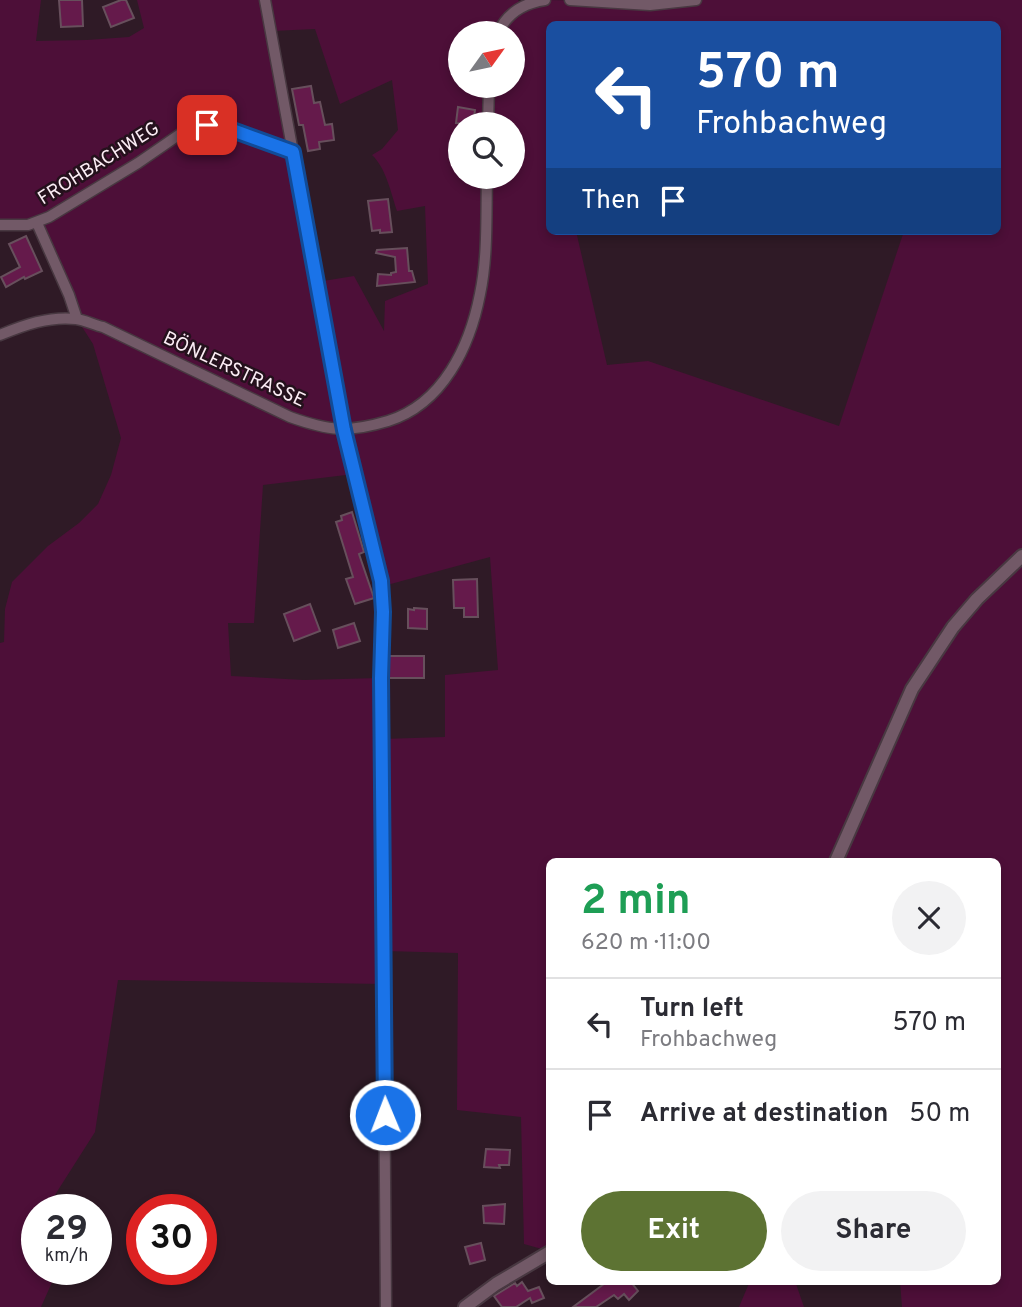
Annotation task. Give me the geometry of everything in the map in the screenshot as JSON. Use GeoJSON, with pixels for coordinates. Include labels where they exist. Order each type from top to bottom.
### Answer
{"type":"FeatureCollection","features":[{"type":"Feature","properties":{"kind":"street"},"geometry":{"type":"LineString","coordinates":[[265,0],[344,430],[381,581],[386,1307]]}},
{"type":"Feature","properties":{"kind":"street"},"geometry":{"type":"LineString","coordinates":[[506,21],[513,12],[531,1],[545,0]]}},
{"type":"Feature","properties":{"kind":"street"},"geometry":{"type":"LineString","coordinates":[[570,0],[650,5],[696,0]]}},
{"type":"Feature","properties":{"kind":"street","name":"FROHBACHWEG"},"geometry":{"type":"LineString","coordinates":[[0,225],[37,223],[196,126],[224,127],[293,152]]}},
{"type":"Feature","properties":{"kind":"street","name":"BÖNLERSTRASSE"},"geometry":{"type":"LineString","coordinates":[[0,335],[48,319],[77,319],[103,327],[308,424],[344,430],[398,418],[417,408],[435,392],[450,374],[467,339],[480,294],[486,243],[487,189]]}},
{"type":"Feature","properties":{"kind":"street"},"geometry":{"type":"LineString","coordinates":[[37,223],[77,319]]}},
{"type":"Feature","properties":{"kind":"street"},"geometry":{"type":"LineString","coordinates":[[837,858],[912,689],[953,627],[977,599],[1022,556]]}},
{"type":"Feature","properties":{"kind":"street"},"geometry":{"type":"LineString","coordinates":[[465,1307],[496,1284],[546,1254]]}},
{"type":"Feature","properties":{"kind":"shaded area"},"geometry":{"type":"Polygon","coordinates":[[[0,0],[41,0],[36,41],[129,37],[144,28],[137,0],[518,0],[522,6],[545,0],[1022,0],[1022,1307],[902,1307],[900,1285],[1001,1285],[1001,858],[546,858],[546,1250],[524,1244],[521,1117],[457,1110],[458,953],[385,951],[384,984],[118,980],[95,1132],[56,1194],[21,1194],[21,1285],[51,1285],[41,1307],[0,1307],[0,643],[4,642],[5,609],[12,582],[48,546],[79,523],[98,504],[111,475],[121,438],[93,344],[77,319],[37,223],[0,223],[0,0]],[[315,29],[272,31],[317,282],[354,276],[384,331],[385,301],[428,284],[425,206],[397,211],[384,174],[372,155],[382,149],[398,130],[392,80],[340,104],[315,29]],[[354,474],[263,485],[254,623],[228,623],[231,676],[304,680],[381,678],[382,739],[445,737],[445,675],[498,670],[490,557],[387,585],[381,557],[354,474]]]}},
{"type":"Feature","properties":{"kind":"shaded area"},"geometry":{"type":"Polygon","coordinates":[[[748,1285],[796,1285],[804,1307],[739,1307],[748,1285]]]}},
{"type":"Feature","properties":{"kind":"building"},"geometry":{"type":"Polygon","coordinates":[[[59,0],[82,0],[83,26],[61,27],[59,0]]]}},
{"type":"Feature","properties":{"kind":"building"},"geometry":{"type":"Polygon","coordinates":[[[126,0],[134,18],[111,27],[103,7],[126,0]]]}},
{"type":"Feature","properties":{"kind":"building"},"geometry":{"type":"Polygon","coordinates":[[[311,86],[314,103],[320,102],[325,125],[332,124],[334,140],[319,142],[320,149],[308,151],[303,125],[299,125],[292,89],[311,86]]]}},
{"type":"Feature","properties":{"kind":"building"},"geometry":{"type":"Polygon","coordinates":[[[458,107],[475,110],[475,112],[457,112],[458,107]]]}},
{"type":"Feature","properties":{"kind":"building"},"geometry":{"type":"Polygon","coordinates":[[[388,199],[392,232],[372,231],[368,201],[388,199]]]}},
{"type":"Feature","properties":{"kind":"building"},"geometry":{"type":"Polygon","coordinates":[[[26,236],[42,271],[6,287],[1,277],[20,267],[9,244],[26,236]]]}},
{"type":"Feature","properties":{"kind":"building"},"geometry":{"type":"Polygon","coordinates":[[[407,248],[409,271],[412,271],[415,282],[377,286],[378,274],[391,275],[396,272],[395,257],[376,253],[377,250],[407,248]]]}},
{"type":"Feature","properties":{"kind":"building"},"geometry":{"type":"Polygon","coordinates":[[[352,512],[364,552],[359,554],[374,598],[355,604],[346,579],[353,577],[336,522],[342,520],[341,516],[352,512]]]}},
{"type":"Feature","properties":{"kind":"building"},"geometry":{"type":"Polygon","coordinates":[[[477,579],[478,617],[464,617],[464,608],[454,608],[453,580],[477,579]]]}},
{"type":"Feature","properties":{"kind":"building"},"geometry":{"type":"Polygon","coordinates":[[[310,604],[320,631],[294,641],[284,614],[310,604]]]}},
{"type":"Feature","properties":{"kind":"building"},"geometry":{"type":"Polygon","coordinates":[[[408,609],[427,609],[427,629],[408,628],[408,609]]]}},
{"type":"Feature","properties":{"kind":"building"},"geometry":{"type":"Polygon","coordinates":[[[354,623],[360,641],[338,648],[333,630],[354,623]]]}},
{"type":"Feature","properties":{"kind":"building"},"geometry":{"type":"Polygon","coordinates":[[[389,656],[424,656],[424,678],[388,678],[389,656]]]}},
{"type":"Feature","properties":{"kind":"building"},"geometry":{"type":"Polygon","coordinates":[[[486,1149],[510,1150],[509,1165],[499,1165],[500,1168],[484,1167],[486,1149]]]}},
{"type":"Feature","properties":{"kind":"building"},"geometry":{"type":"Polygon","coordinates":[[[505,1204],[504,1224],[484,1223],[483,1206],[505,1204]]]}},
{"type":"Feature","properties":{"kind":"building"},"geometry":{"type":"Polygon","coordinates":[[[481,1243],[485,1260],[470,1264],[465,1247],[481,1243]]]}},
{"type":"Feature","properties":{"kind":"building"},"geometry":{"type":"Polygon","coordinates":[[[522,1282],[528,1291],[539,1287],[544,1298],[532,1303],[530,1298],[516,1307],[502,1307],[494,1296],[515,1283],[517,1286],[522,1282]]]}},
{"type":"Feature","properties":{"kind":"building"},"geometry":{"type":"Polygon","coordinates":[[[603,1285],[633,1285],[638,1291],[629,1300],[624,1294],[618,1299],[614,1295],[596,1307],[573,1307],[603,1285]]]}},
{"type":"Feature","properties":{"kind":"route"},"geometry":{"type":"LineString","coordinates":[[207,125],[224,127],[293,152],[344,430],[381,581],[385,1115]]}}]}
